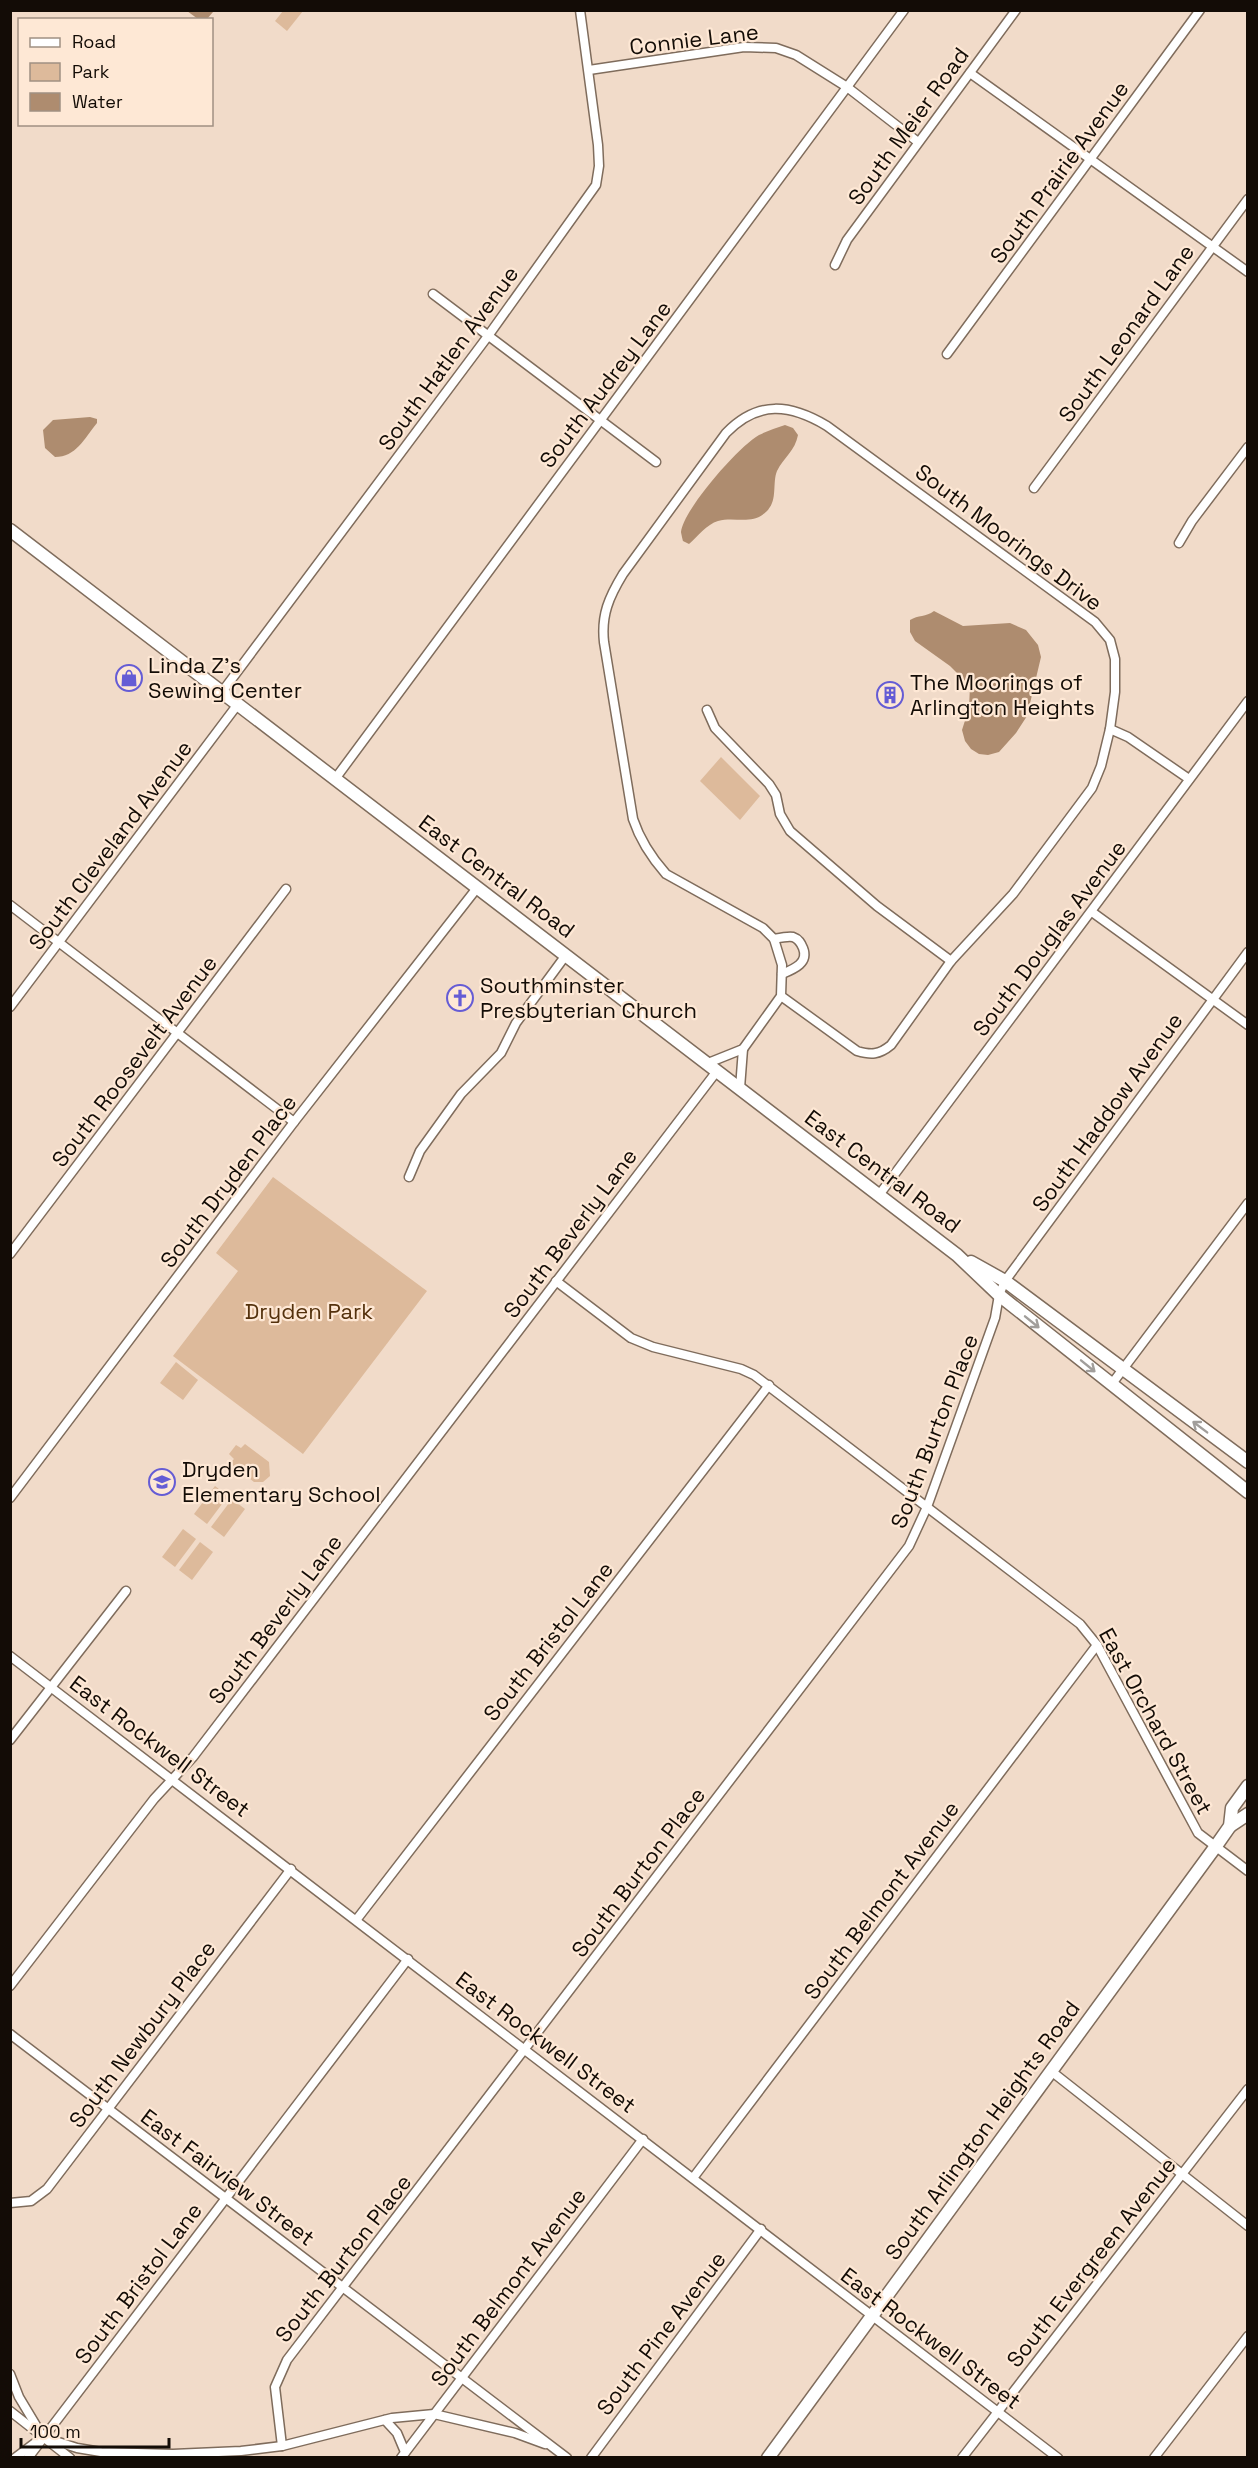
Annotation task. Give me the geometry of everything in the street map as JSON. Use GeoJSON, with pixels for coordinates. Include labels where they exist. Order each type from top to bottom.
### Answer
{"type":"FeatureCollection","features":[{"type":"Feature","properties":{"kind":"main road","name":"East Central Road"},"geometry":{"type":"LineString","coordinates":[[10,531],[957,1255],[999,1295],[1248,1492]]}},
{"type":"Feature","properties":{"kind":"main road","name":"East Central Road"},"geometry":{"type":"LineString","coordinates":[[957,1255],[1005,1281],[1123,1369],[1245,1455]]}},
{"type":"Feature","properties":{"kind":"main road","name":"South Arlington Heights Road"},"geometry":{"type":"LineString","coordinates":[[1230,1826],[1232,1808],[1248,1786]]}},
{"type":"Feature","properties":{"kind":"main road","name":"South Arlington Heights Road"},"geometry":{"type":"LineString","coordinates":[[768,2457],[1230,1826],[1248,1814]]}},
{"type":"Feature","properties":{"kind":"street","name":"South Hatlen Avenue"},"geometry":{"type":"LineString","coordinates":[[222,692],[488,336],[596,185],[599,166],[580,10]]}},
{"type":"Feature","properties":{"kind":"street","name":"South Audrey Lane"},"geometry":{"type":"LineString","coordinates":[[335,779],[904,10]]}},
{"type":"Feature","properties":{"kind":"street","name":"South Meier Road"},"geometry":{"type":"LineString","coordinates":[[835,265],[847,240],[1016,10]]}},
{"type":"Feature","properties":{"kind":"street","name":"South Prairie Avenue"},"geometry":{"type":"LineString","coordinates":[[947,354],[1200,10]]}},
{"type":"Feature","properties":{"kind":"street","name":"Connie Lane"},"geometry":{"type":"LineString","coordinates":[[589,70],[759,46],[776,48],[796,55],[847,87],[918,142]]}},
{"type":"Feature","properties":{"kind":"street"},"geometry":{"type":"LineString","coordinates":[[970,73],[1248,272]]}},
{"type":"Feature","properties":{"kind":"street","name":"South Leonard Lane"},"geometry":{"type":"LineString","coordinates":[[1034,488],[1248,199]]}},
{"type":"Feature","properties":{"kind":"street"},"geometry":{"type":"LineString","coordinates":[[433,294],[656,462]]}},
{"type":"Feature","properties":{"kind":"street","name":"South Moorings Drive"},"geometry":{"type":"LineString","coordinates":[[774,939],[752,922],[666,874],[654,861],[638,833],[633,819],[603,636],[603,617],[608,599],[630,565],[726,433],[740,418],[765,410],[796,410],[827,426],[1095,622],[1110,640],[1115,659],[1115,692],[1110,729],[1101,766],[1092,788],[1013,894],[951,961],[891,1045],[882,1053],[870,1055],[857,1052],[781,996]]}},
{"type":"Feature","properties":{"kind":"street"},"geometry":{"type":"LineString","coordinates":[[1179,543],[1192,521],[1248,447]]}},
{"type":"Feature","properties":{"kind":"street","name":"South Douglas Avenue"},"geometry":{"type":"LineString","coordinates":[[879,1195],[1248,701]]}},
{"type":"Feature","properties":{"kind":"street","name":"South Cleveland Avenue"},"geometry":{"type":"LineString","coordinates":[[10,1007],[238,704]]}},
{"type":"Feature","properties":{"kind":"street"},"geometry":{"type":"LineString","coordinates":[[707,710],[715,728],[769,784],[776,795],[780,814],[789,831],[877,906],[951,961]]}},
{"type":"Feature","properties":{"kind":"street"},"geometry":{"type":"LineString","coordinates":[[1110,729],[1128,737],[1189,779]]}},
{"type":"Feature","properties":{"kind":"street","name":"South Dryden Place"},"geometry":{"type":"LineString","coordinates":[[10,1498],[294,1122],[477,888]]}},
{"type":"Feature","properties":{"kind":"street","name":"South Roosevelt Avenue"},"geometry":{"type":"LineString","coordinates":[[10,1254],[286,889]]}},
{"type":"Feature","properties":{"kind":"street"},"geometry":{"type":"LineString","coordinates":[[10,905],[294,1122]]}},
{"type":"Feature","properties":{"kind":"street"},"geometry":{"type":"LineString","coordinates":[[1092,912],[1248,1025]]}},
{"type":"Feature","properties":{"kind":"street"},"geometry":{"type":"LineString","coordinates":[[712,1067],[743,1049],[781,996],[782,974],[774,939],[792,937],[801,942],[805,952],[803,962],[796,969],[782,974]]}},
{"type":"Feature","properties":{"kind":"street","name":"South Haddow Avenue"},"geometry":{"type":"LineString","coordinates":[[999,1295],[1005,1281],[1248,952]]}},
{"type":"Feature","properties":{"kind":"street"},"geometry":{"type":"LineString","coordinates":[[409,1176],[420,1151],[461,1094],[501,1053],[516,1023],[566,955]]}},
{"type":"Feature","properties":{"kind":"street"},"geometry":{"type":"LineString","coordinates":[[740,1088],[743,1049]]}},
{"type":"Feature","properties":{"kind":"street","name":"South Beverly Lane"},"geometry":{"type":"LineString","coordinates":[[10,1986],[154,1798],[193,1757],[556,1281],[712,1067]]}},
{"type":"Feature","properties":{"kind":"street"},"geometry":{"type":"LineString","coordinates":[[1111,1385],[1248,1203]]}},
{"type":"Feature","properties":{"kind":"street","name":"East Orchard Street"},"geometry":{"type":"LineString","coordinates":[[556,1281],[632,1338],[653,1347],[754,1374],[1080,1624],[1097,1645],[1198,1833],[1248,1870]]}},
{"type":"Feature","properties":{"kind":"street","name":"South Burton Place"},"geometry":{"type":"LineString","coordinates":[[282,2446],[275,2387],[279,2373],[287,2360],[909,1546],[927,1507],[995,1318],[999,1295]]}},
{"type":"Feature","properties":{"kind":"street","name":"South Bristol Lane"},"geometry":{"type":"LineString","coordinates":[[357,1919],[769,1385]]}},
{"type":"Feature","properties":{"kind":"street"},"geometry":{"type":"LineString","coordinates":[[10,1740],[126,1591]]}},
{"type":"Feature","properties":{"kind":"street","name":"South Belmont Avenue"},"geometry":{"type":"LineString","coordinates":[[693,2178],[1097,1645]]}},
{"type":"Feature","properties":{"kind":"street","name":"East Rockwell Street"},"geometry":{"type":"LineString","coordinates":[[10,1656],[173,1778],[1058,2457]]}},
{"type":"Feature","properties":{"kind":"street","name":"South Newbury Place"},"geometry":{"type":"LineString","coordinates":[[10,2203],[31,2201],[47,2188],[291,1869]]}},
{"type":"Feature","properties":{"kind":"street","name":"South Bristol Lane"},"geometry":{"type":"LineString","coordinates":[[28,2457],[408,1959]]}},
{"type":"Feature","properties":{"kind":"street","name":"East Fairview Street"},"geometry":{"type":"LineString","coordinates":[[10,2034],[567,2457]]}},
{"type":"Feature","properties":{"kind":"street"},"geometry":{"type":"LineString","coordinates":[[1051,2071],[1248,2226]]}},
{"type":"Feature","properties":{"kind":"street","name":"South Evergreen Avenue"},"geometry":{"type":"LineString","coordinates":[[962,2457],[1248,2089]]}},
{"type":"Feature","properties":{"kind":"street","name":"South Belmont Avenue"},"geometry":{"type":"LineString","coordinates":[[403,2455],[643,2139]]}},
{"type":"Feature","properties":{"kind":"street","name":"South Pine Avenue"},"geometry":{"type":"LineString","coordinates":[[591,2457],[761,2229]]}},
{"type":"Feature","properties":{"kind":"street"},"geometry":{"type":"LineString","coordinates":[[1154,2457],[1248,2336]]}},
{"type":"Feature","properties":{"kind":"street"},"geometry":{"type":"LineString","coordinates":[[10,2374],[19,2397],[43,2437],[77,2448],[133,2455],[230,2452],[282,2446],[385,2420],[434,2414],[514,2433],[554,2448]]}},
{"type":"Feature","properties":{"kind":"street"},"geometry":{"type":"LineString","coordinates":[[10,2411],[70,2457]]}},
{"type":"Feature","properties":{"kind":"street"},"geometry":{"type":"LineString","coordinates":[[385,2420],[402,2441],[403,2455]]}},
{"type":"Feature","properties":{"kind":"street"},"geometry":{"type":"LineString","coordinates":[[15,2457],[43,2437]]}},
{"type":"Feature","properties":{"kind":"street"},"geometry":{"type":"LineString","coordinates":[[35,2457],[43,2437]]}},
{"type":"Feature","properties":{"kind":"green space"},"geometry":{"type":"Polygon","coordinates":[[[283,11],[303,11],[287,31],[275,21],[283,11]]]}},
{"type":"Feature","properties":{"kind":"green space"},"geometry":{"type":"Polygon","coordinates":[[[721,757],[760,796],[740,820],[700,781],[721,757]]]}},
{"type":"Feature","properties":{"kind":"green space","name":"Dryden Park"},"geometry":{"type":"Polygon","coordinates":[[[273,1177],[427,1291],[303,1454],[173,1356],[238,1271],[216,1253],[273,1177]]]}},
{"type":"Feature","properties":{"kind":"green space"},"geometry":{"type":"Polygon","coordinates":[[[176,1362],[198,1380],[183,1400],[160,1383],[176,1362]]]}},
{"type":"Feature","properties":{"kind":"green space"},"geometry":{"type":"Polygon","coordinates":[[[245,1444],[269,1462],[270,1476],[263,1482],[254,1482],[230,1463],[234,1459],[229,1454],[236,1445],[241,1448],[245,1444]]]}},
{"type":"Feature","properties":{"kind":"green space"},"geometry":{"type":"Polygon","coordinates":[[[215,1486],[228,1496],[207,1524],[194,1514],[215,1486]]]}},
{"type":"Feature","properties":{"kind":"green space"},"geometry":{"type":"Polygon","coordinates":[[[232,1499],[245,1509],[224,1537],[211,1527],[232,1499]]]}},
{"type":"Feature","properties":{"kind":"green space"},"geometry":{"type":"Polygon","coordinates":[[[183,1529],[196,1539],[175,1567],[162,1557],[183,1529]]]}},
{"type":"Feature","properties":{"kind":"green space"},"geometry":{"type":"Polygon","coordinates":[[[200,1542],[213,1552],[192,1580],[179,1570],[200,1542]]]}},
{"type":"Feature","properties":{"kind":"water"},"geometry":{"type":"Polygon","coordinates":[[[187,11],[213,12],[208,18],[197,18],[187,11]]]}},
{"type":"Feature","properties":{"kind":"water"},"geometry":{"type":"Polygon","coordinates":[[[90,417],[97,419],[97,423],[84,441],[69,454],[55,457],[45,448],[43,430],[53,420],[90,417]]]}},
{"type":"Feature","properties":{"kind":"water"},"geometry":{"type":"Polygon","coordinates":[[[785,425],[793,428],[798,435],[777,471],[774,497],[767,511],[755,518],[718,521],[706,528],[689,544],[683,541],[681,532],[684,522],[713,479],[750,441],[785,425]]]}},
{"type":"Feature","properties":{"kind":"water"},"geometry":{"type":"Polygon","coordinates":[[[934,611],[963,626],[1010,623],[1026,630],[1038,645],[1041,657],[1027,716],[999,752],[988,755],[979,754],[965,741],[962,730],[969,708],[970,686],[950,666],[915,641],[910,632],[910,620],[934,611]]]}},
{"type":"Feature","properties":{"kind":"place","name":"Linda Z's Sewing Center"},"geometry":{"type":"Point","coordinates":[129,678]}},
{"type":"Feature","properties":{"kind":"place","name":"The Moorings of Arlington Heights"},"geometry":{"type":"Point","coordinates":[890,695]}},
{"type":"Feature","properties":{"kind":"place","name":"Southminster Presbyterian Church"},"geometry":{"type":"Point","coordinates":[460,998]}},
{"type":"Feature","properties":{"kind":"place","name":"Dryden Elementary School"},"geometry":{"type":"Point","coordinates":[162,1482]}}]}
